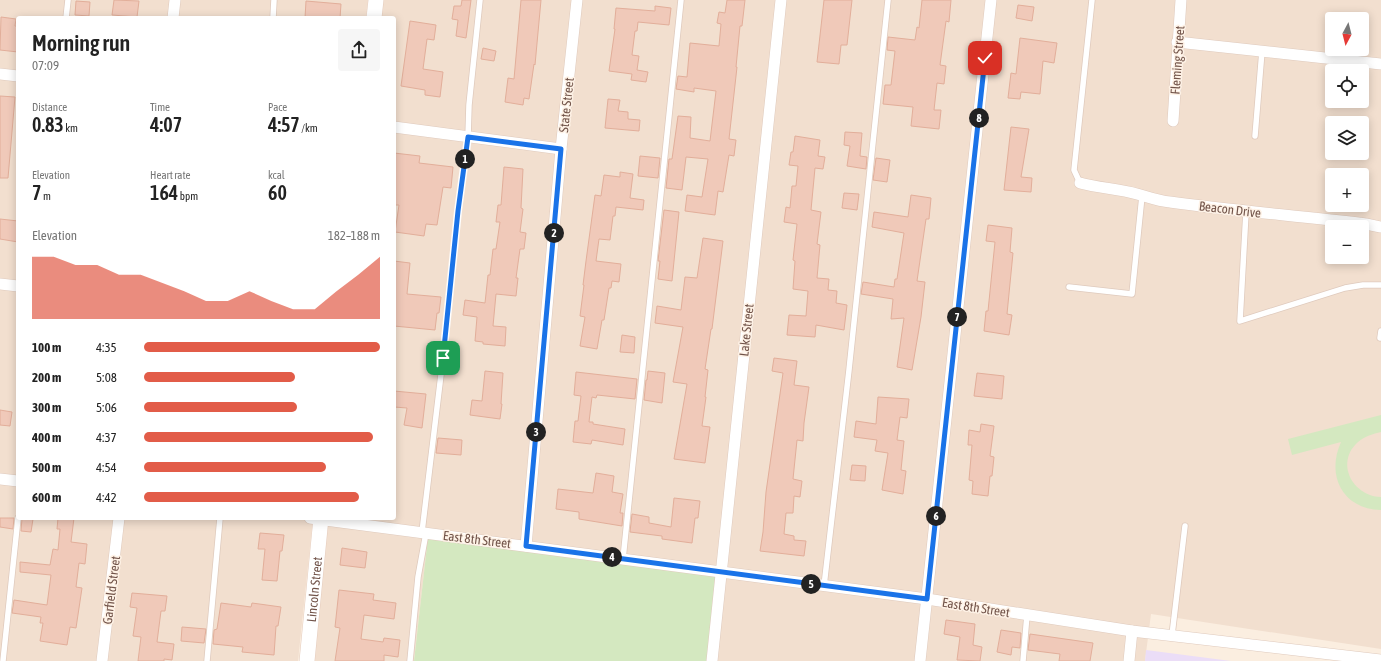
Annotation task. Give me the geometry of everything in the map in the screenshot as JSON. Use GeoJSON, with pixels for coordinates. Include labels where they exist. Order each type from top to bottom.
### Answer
{"type":"FeatureCollection","features":[{"type":"Feature","properties":{"kind":"main road"},"geometry":{"type":"LineString","coordinates":[[374,16],[376,0]]}},
{"type":"Feature","properties":{"kind":"main road","name":"Lincoln Street"},"geometry":{"type":"LineString","coordinates":[[307,661],[318,520]]}},
{"type":"Feature","properties":{"kind":"street"},"geometry":{"type":"LineString","coordinates":[[173,16],[175,0]]}},
{"type":"Feature","properties":{"kind":"street","name":"State Street"},"geometry":{"type":"LineString","coordinates":[[526,546],[561,149],[577,0]]}},
{"type":"Feature","properties":{"kind":"street","name":"Lake Street"},"geometry":{"type":"LineString","coordinates":[[712,661],[781,0]]}},
{"type":"Feature","properties":{"kind":"street"},"geometry":{"type":"LineString","coordinates":[[920,661],[991,0]]}},
{"type":"Feature","properties":{"kind":"street","name":"Fleming Street"},"geometry":{"type":"LineString","coordinates":[[1173,121],[1177,42],[1181,0]]}},
{"type":"Feature","properties":{"kind":"street"},"geometry":{"type":"LineString","coordinates":[[1177,42],[1381,64]]}},
{"type":"Feature","properties":{"kind":"street"},"geometry":{"type":"LineString","coordinates":[[0,74],[16,76]]}},
{"type":"Feature","properties":{"kind":"street"},"geometry":{"type":"LineString","coordinates":[[396,127],[561,149]]}},
{"type":"Feature","properties":{"kind":"street","name":"Beacon Drive"},"geometry":{"type":"LineString","coordinates":[[1080,184],[1170,202],[1246,212],[1284,214],[1381,227]]}},
{"type":"Feature","properties":{"kind":"street"},"geometry":{"type":"LineString","coordinates":[[0,284],[16,286]]}},
{"type":"Feature","properties":{"kind":"street"},"geometry":{"type":"LineString","coordinates":[[0,479],[16,481]]}},
{"type":"Feature","properties":{"kind":"street","name":"Garfield Street"},"geometry":{"type":"LineString","coordinates":[[102,661],[119,520]]}},
{"type":"Feature","properties":{"kind":"street","name":"East 8th Street"},"geometry":{"type":"LineString","coordinates":[[332,520],[927,599],[1132,631],[1381,660]]}},
{"type":"Feature","properties":{"kind":"street"},"geometry":{"type":"LineString","coordinates":[[1129,661],[1132,631]]}},
{"type":"Feature","properties":{"kind":"lane"},"geometry":{"type":"LineString","coordinates":[[66,16],[68,0]]}},
{"type":"Feature","properties":{"kind":"lane"},"geometry":{"type":"LineString","coordinates":[[273,16],[274,0]]}},
{"type":"Feature","properties":{"kind":"lane"},"geometry":{"type":"LineString","coordinates":[[410,661],[458,211],[468,137],[480,0]]}},
{"type":"Feature","properties":{"kind":"lane"},"geometry":{"type":"LineString","coordinates":[[623,559],[681,0]]}},
{"type":"Feature","properties":{"kind":"lane"},"geometry":{"type":"LineString","coordinates":[[824,586],[848,378],[888,0]]}},
{"type":"Feature","properties":{"kind":"lane"},"geometry":{"type":"LineString","coordinates":[[1080,184],[1074,170],[1092,0]]}},
{"type":"Feature","properties":{"kind":"lane"},"geometry":{"type":"LineString","coordinates":[[1255,136],[1262,51]]}},
{"type":"Feature","properties":{"kind":"lane"},"geometry":{"type":"LineString","coordinates":[[1069,287],[1132,294],[1142,196]]}},
{"type":"Feature","properties":{"kind":"lane"},"geometry":{"type":"LineString","coordinates":[[1246,212],[1240,321],[1345,288],[1363,284],[1381,285]]}},
{"type":"Feature","properties":{"kind":"lane"},"geometry":{"type":"LineString","coordinates":[[1380,338],[1381,331]]}},
{"type":"Feature","properties":{"kind":"lane"},"geometry":{"type":"LineString","coordinates":[[3,661],[18,520]]}},
{"type":"Feature","properties":{"kind":"lane"},"geometry":{"type":"LineString","coordinates":[[207,661],[220,520]]}},
{"type":"Feature","properties":{"kind":"lane"},"geometry":{"type":"LineString","coordinates":[[1172,635],[1185,526]]}},
{"type":"Feature","properties":{"kind":"lane"},"geometry":{"type":"LineString","coordinates":[[1023,661],[1026,615]]}},
{"type":"Feature","properties":{"kind":"shaded area"},"geometry":{"type":"Polygon","coordinates":[[[0,0],[368,0],[366,16],[16,16],[16,520],[313,520],[298,661],[0,661],[0,0]]]}},
{"type":"Feature","properties":{"kind":"shaded area"},"geometry":{"type":"Polygon","coordinates":[[[382,0],[1381,0],[1381,649],[1151,614],[1145,661],[708,661],[428,538],[414,661],[311,661],[326,520],[396,520],[396,16],[380,16],[382,0]]]}},
{"type":"Feature","properties":{"kind":"shaded area"},"geometry":{"type":"Polygon","coordinates":[[[1146,650],[1231,661],[1145,661],[1146,650]]]}},
{"type":"Feature","properties":{"kind":"green space"},"geometry":{"type":"Polygon","coordinates":[[[1381,415],[1381,432],[1372,434],[1358,442],[1351,450],[1348,459],[1348,468],[1350,477],[1362,491],[1381,497],[1381,510],[1367,508],[1356,504],[1347,497],[1341,488],[1337,478],[1335,466],[1341,442],[1292,455],[1288,439],[1381,415]]]}},
{"type":"Feature","properties":{"kind":"green space"},"geometry":{"type":"Polygon","coordinates":[[[428,537],[716,575],[708,661],[414,661],[428,537]]]}},
{"type":"Feature","properties":{"kind":"building"},"geometry":{"type":"Polygon","coordinates":[[[114,0],[139,1],[137,16],[112,15],[114,0]]]}},
{"type":"Feature","properties":{"kind":"building"},"geometry":{"type":"Polygon","coordinates":[[[462,0],[471,0],[466,38],[456,36],[458,20],[452,19],[454,6],[461,6],[462,0]]]}},
{"type":"Feature","properties":{"kind":"building"},"geometry":{"type":"Polygon","coordinates":[[[521,0],[541,0],[535,65],[534,64],[529,99],[524,98],[523,105],[505,102],[508,78],[514,79],[521,0]]]}},
{"type":"Feature","properties":{"kind":"building"},"geometry":{"type":"Polygon","coordinates":[[[727,0],[745,0],[742,26],[740,26],[729,139],[736,140],[734,156],[729,155],[723,192],[718,191],[715,215],[685,211],[687,195],[702,197],[708,159],[686,157],[682,190],[666,188],[669,159],[672,159],[678,116],[691,117],[690,138],[710,141],[716,91],[694,88],[694,92],[676,89],[678,76],[687,77],[690,43],[719,46],[721,24],[717,23],[719,12],[725,13],[727,0]]]}},
{"type":"Feature","properties":{"kind":"building"},"geometry":{"type":"Polygon","coordinates":[[[824,0],[852,0],[847,45],[841,45],[839,64],[817,62],[824,0]]]}},
{"type":"Feature","properties":{"kind":"building"},"geometry":{"type":"Polygon","coordinates":[[[922,0],[951,0],[949,22],[946,21],[940,65],[946,66],[944,84],[937,83],[934,110],[941,110],[939,129],[911,126],[913,107],[883,104],[885,85],[891,85],[895,51],[887,50],[888,37],[915,40],[917,27],[919,28],[922,0]]]}},
{"type":"Feature","properties":{"kind":"building"},"geometry":{"type":"Polygon","coordinates":[[[76,1],[90,2],[89,16],[75,15],[76,1]]]}},
{"type":"Feature","properties":{"kind":"building"},"geometry":{"type":"Polygon","coordinates":[[[306,1],[341,4],[340,16],[305,16],[306,1]]]}},
{"type":"Feature","properties":{"kind":"building"},"geometry":{"type":"Polygon","coordinates":[[[1018,5],[1034,7],[1032,21],[1016,18],[1018,5]]]}},
{"type":"Feature","properties":{"kind":"building"},"geometry":{"type":"Polygon","coordinates":[[[655,6],[671,8],[669,25],[638,22],[637,31],[635,31],[632,55],[639,56],[637,70],[648,72],[646,82],[631,80],[632,74],[609,71],[615,29],[616,8],[655,11],[655,6]]]}},
{"type":"Feature","properties":{"kind":"building"},"geometry":{"type":"Polygon","coordinates":[[[1,17],[16,19],[16,52],[0,50],[1,17]]]}},
{"type":"Feature","properties":{"kind":"building"},"geometry":{"type":"Polygon","coordinates":[[[410,21],[436,25],[434,40],[427,39],[423,69],[443,72],[440,97],[425,95],[425,90],[401,86],[410,21]]]}},
{"type":"Feature","properties":{"kind":"building"},"geometry":{"type":"Polygon","coordinates":[[[1020,38],[1057,43],[1054,63],[1043,61],[1040,94],[1021,92],[1020,99],[1008,98],[1011,73],[1016,74],[1020,38]]]}},
{"type":"Feature","properties":{"kind":"building"},"geometry":{"type":"Polygon","coordinates":[[[483,48],[496,51],[494,61],[481,59],[483,48]]]}},
{"type":"Feature","properties":{"kind":"building"},"geometry":{"type":"Polygon","coordinates":[[[0,96],[15,97],[8,178],[0,178],[0,96]]]}},
{"type":"Feature","properties":{"kind":"building"},"geometry":{"type":"Polygon","coordinates":[[[608,99],[620,100],[618,111],[628,112],[628,119],[640,120],[639,131],[605,128],[608,99]]]}},
{"type":"Feature","properties":{"kind":"building"},"geometry":{"type":"Polygon","coordinates":[[[1011,127],[1029,129],[1021,177],[1032,178],[1031,192],[1004,190],[1011,127]]]}},
{"type":"Feature","properties":{"kind":"building"},"geometry":{"type":"Polygon","coordinates":[[[845,132],[862,133],[860,156],[867,157],[866,169],[847,166],[850,146],[844,145],[845,132]]]}},
{"type":"Feature","properties":{"kind":"building"},"geometry":{"type":"Polygon","coordinates":[[[795,136],[820,140],[818,156],[825,157],[823,169],[815,168],[811,210],[821,212],[817,244],[820,245],[817,278],[829,279],[828,290],[837,291],[836,303],[847,305],[844,330],[816,325],[815,337],[787,335],[789,315],[806,316],[808,291],[793,289],[795,261],[793,260],[797,224],[784,222],[786,207],[790,208],[792,186],[796,186],[798,166],[789,165],[791,152],[793,152],[795,136]]]}},
{"type":"Feature","properties":{"kind":"building"},"geometry":{"type":"Polygon","coordinates":[[[396,153],[420,156],[419,163],[453,167],[451,188],[443,187],[437,225],[426,224],[424,236],[396,232],[399,205],[396,205],[396,153]]]}},
{"type":"Feature","properties":{"kind":"building"},"geometry":{"type":"Polygon","coordinates":[[[640,156],[660,158],[658,178],[638,176],[640,156]]]}},
{"type":"Feature","properties":{"kind":"building"},"geometry":{"type":"Polygon","coordinates":[[[876,158],[890,160],[887,182],[873,180],[876,158]]]}},
{"type":"Feature","properties":{"kind":"building"},"geometry":{"type":"Polygon","coordinates":[[[504,167],[523,169],[521,208],[523,209],[520,232],[526,233],[524,249],[520,249],[516,278],[518,278],[516,296],[496,294],[493,326],[506,327],[505,346],[483,344],[483,342],[475,341],[477,317],[463,315],[465,300],[485,303],[488,275],[490,275],[493,249],[496,249],[500,222],[496,222],[498,205],[501,205],[504,167]]]}},
{"type":"Feature","properties":{"kind":"building"},"geometry":{"type":"Polygon","coordinates":[[[620,172],[633,174],[630,198],[644,200],[643,210],[616,207],[615,216],[613,216],[610,240],[599,239],[596,261],[621,264],[619,282],[612,281],[611,288],[609,288],[604,320],[602,320],[597,349],[580,346],[585,317],[580,316],[583,285],[595,195],[601,196],[604,175],[620,177],[620,172]]]}},
{"type":"Feature","properties":{"kind":"building"},"geometry":{"type":"Polygon","coordinates":[[[844,193],[859,194],[857,210],[842,208],[844,193]]]}},
{"type":"Feature","properties":{"kind":"building"},"geometry":{"type":"Polygon","coordinates":[[[911,195],[931,198],[929,219],[926,219],[917,281],[925,282],[912,370],[897,367],[904,318],[891,319],[893,299],[861,294],[863,282],[894,287],[895,279],[897,279],[904,233],[872,227],[874,212],[908,217],[911,195]]]}},
{"type":"Feature","properties":{"kind":"building"},"geometry":{"type":"Polygon","coordinates":[[[664,210],[679,212],[672,281],[658,279],[660,261],[658,261],[664,210]]]}},
{"type":"Feature","properties":{"kind":"building"},"geometry":{"type":"Polygon","coordinates":[[[0,219],[16,221],[16,242],[0,239],[0,219]]]}},
{"type":"Feature","properties":{"kind":"building"},"geometry":{"type":"Polygon","coordinates":[[[988,225],[1012,228],[1010,252],[1013,253],[1007,314],[1012,315],[1009,335],[984,331],[986,311],[988,311],[995,242],[986,241],[988,225]]]}},
{"type":"Feature","properties":{"kind":"building"},"geometry":{"type":"Polygon","coordinates":[[[703,238],[723,241],[712,329],[705,369],[708,370],[702,426],[710,427],[705,463],[674,459],[687,384],[673,382],[683,327],[655,323],[657,306],[681,310],[685,277],[697,278],[703,238]]]}},
{"type":"Feature","properties":{"kind":"building"},"geometry":{"type":"Polygon","coordinates":[[[396,261],[410,263],[407,294],[441,297],[435,330],[396,326],[396,261]]]}},
{"type":"Feature","properties":{"kind":"building"},"geometry":{"type":"Polygon","coordinates":[[[622,335],[635,337],[634,353],[620,352],[622,335]]]}},
{"type":"Feature","properties":{"kind":"building"},"geometry":{"type":"Polygon","coordinates":[[[774,358],[797,361],[794,385],[809,387],[803,441],[797,440],[793,479],[802,481],[800,497],[794,496],[793,513],[786,513],[784,534],[794,536],[794,540],[806,541],[804,556],[760,551],[766,492],[783,373],[772,371],[774,358]]]}},
{"type":"Feature","properties":{"kind":"building"},"geometry":{"type":"Polygon","coordinates":[[[485,371],[503,373],[500,419],[470,415],[472,400],[482,401],[485,371]]]}},
{"type":"Feature","properties":{"kind":"building"},"geometry":{"type":"Polygon","coordinates":[[[648,371],[665,373],[662,403],[644,400],[648,371]]]}},
{"type":"Feature","properties":{"kind":"building"},"geometry":{"type":"Polygon","coordinates":[[[576,372],[637,379],[635,399],[597,395],[596,398],[592,397],[589,422],[625,429],[623,445],[592,440],[591,444],[573,442],[575,421],[578,421],[581,396],[574,395],[576,372]]]}},
{"type":"Feature","properties":{"kind":"building"},"geometry":{"type":"Polygon","coordinates":[[[977,373],[1004,376],[1002,399],[974,396],[977,373]]]}},
{"type":"Feature","properties":{"kind":"building"},"geometry":{"type":"Polygon","coordinates":[[[396,391],[426,394],[422,428],[404,425],[407,408],[396,407],[396,391]]]}},
{"type":"Feature","properties":{"kind":"building"},"geometry":{"type":"Polygon","coordinates":[[[878,397],[909,399],[907,418],[900,417],[897,440],[904,441],[901,470],[906,471],[903,494],[882,490],[888,453],[875,451],[877,440],[854,437],[856,421],[876,424],[878,397]]]}},
{"type":"Feature","properties":{"kind":"building"},"geometry":{"type":"Polygon","coordinates":[[[0,410],[12,412],[10,426],[0,425],[0,410]]]}},
{"type":"Feature","properties":{"kind":"building"},"geometry":{"type":"Polygon","coordinates":[[[981,424],[994,426],[990,456],[994,457],[988,496],[972,494],[973,481],[969,480],[972,445],[968,445],[969,430],[980,432],[981,424]]]}},
{"type":"Feature","properties":{"kind":"building"},"geometry":{"type":"Polygon","coordinates":[[[438,438],[462,440],[461,455],[436,453],[438,438]]]}},
{"type":"Feature","properties":{"kind":"building"},"geometry":{"type":"Polygon","coordinates":[[[852,465],[866,466],[865,481],[850,480],[852,465]]]}},
{"type":"Feature","properties":{"kind":"building"},"geometry":{"type":"Polygon","coordinates":[[[596,473],[614,476],[612,492],[623,494],[620,513],[623,513],[622,526],[579,519],[579,512],[556,509],[558,489],[593,493],[596,473]]]}},
{"type":"Feature","properties":{"kind":"building"},"geometry":{"type":"Polygon","coordinates":[[[674,498],[700,501],[698,518],[695,518],[692,543],[662,539],[662,536],[630,532],[632,514],[649,517],[649,523],[671,527],[674,498]]]}},
{"type":"Feature","properties":{"kind":"building"},"geometry":{"type":"Polygon","coordinates":[[[0,518],[14,518],[13,529],[0,527],[0,518]]]}},
{"type":"Feature","properties":{"kind":"building"},"geometry":{"type":"Polygon","coordinates":[[[22,520],[33,520],[31,532],[21,531],[22,520]]]}},
{"type":"Feature","properties":{"kind":"building"},"geometry":{"type":"Polygon","coordinates":[[[58,520],[74,520],[71,542],[87,544],[85,564],[79,563],[76,587],[82,588],[76,628],[70,627],[67,645],[40,641],[43,623],[40,623],[41,617],[12,613],[14,600],[47,605],[51,575],[20,572],[20,562],[50,565],[53,549],[58,550],[60,529],[57,529],[58,520]]]}},
{"type":"Feature","properties":{"kind":"building"},"geometry":{"type":"Polygon","coordinates":[[[260,533],[284,535],[282,551],[280,551],[277,581],[262,580],[265,549],[258,549],[260,533]]]}},
{"type":"Feature","properties":{"kind":"building"},"geometry":{"type":"Polygon","coordinates":[[[342,548],[367,552],[365,568],[340,565],[342,548]]]}},
{"type":"Feature","properties":{"kind":"building"},"geometry":{"type":"Polygon","coordinates":[[[339,590],[374,594],[373,600],[396,603],[394,619],[364,615],[361,639],[383,642],[384,638],[400,640],[398,657],[384,655],[384,661],[335,661],[340,628],[335,627],[339,590]]]}},
{"type":"Feature","properties":{"kind":"building"},"geometry":{"type":"Polygon","coordinates":[[[132,593],[167,596],[165,611],[161,611],[157,642],[174,644],[172,660],[164,659],[164,661],[138,661],[141,637],[133,636],[137,608],[130,607],[132,593]]]}},
{"type":"Feature","properties":{"kind":"building"},"geometry":{"type":"Polygon","coordinates":[[[221,603],[251,607],[252,603],[281,607],[278,626],[276,626],[274,655],[242,652],[243,647],[213,644],[214,630],[217,629],[221,603]]]}},
{"type":"Feature","properties":{"kind":"building"},"geometry":{"type":"Polygon","coordinates":[[[946,620],[975,624],[973,645],[982,647],[980,661],[957,660],[960,637],[944,634],[946,620]]]}},
{"type":"Feature","properties":{"kind":"building"},"geometry":{"type":"Polygon","coordinates":[[[182,627],[206,629],[204,643],[181,641],[182,627]]]}},
{"type":"Feature","properties":{"kind":"building"},"geometry":{"type":"Polygon","coordinates":[[[1001,630],[1021,633],[1020,648],[1012,647],[1011,655],[997,652],[1001,630]]]}},
{"type":"Feature","properties":{"kind":"building"},"geometry":{"type":"Polygon","coordinates":[[[1030,634],[1093,643],[1090,661],[1059,661],[1060,654],[1028,650],[1030,634]]]}},
{"type":"Feature","properties":{"kind":"route"},"geometry":{"type":"LineString","coordinates":[[443,358],[458,211],[468,137],[561,149],[526,546],[927,599],[985,58]]}}]}
